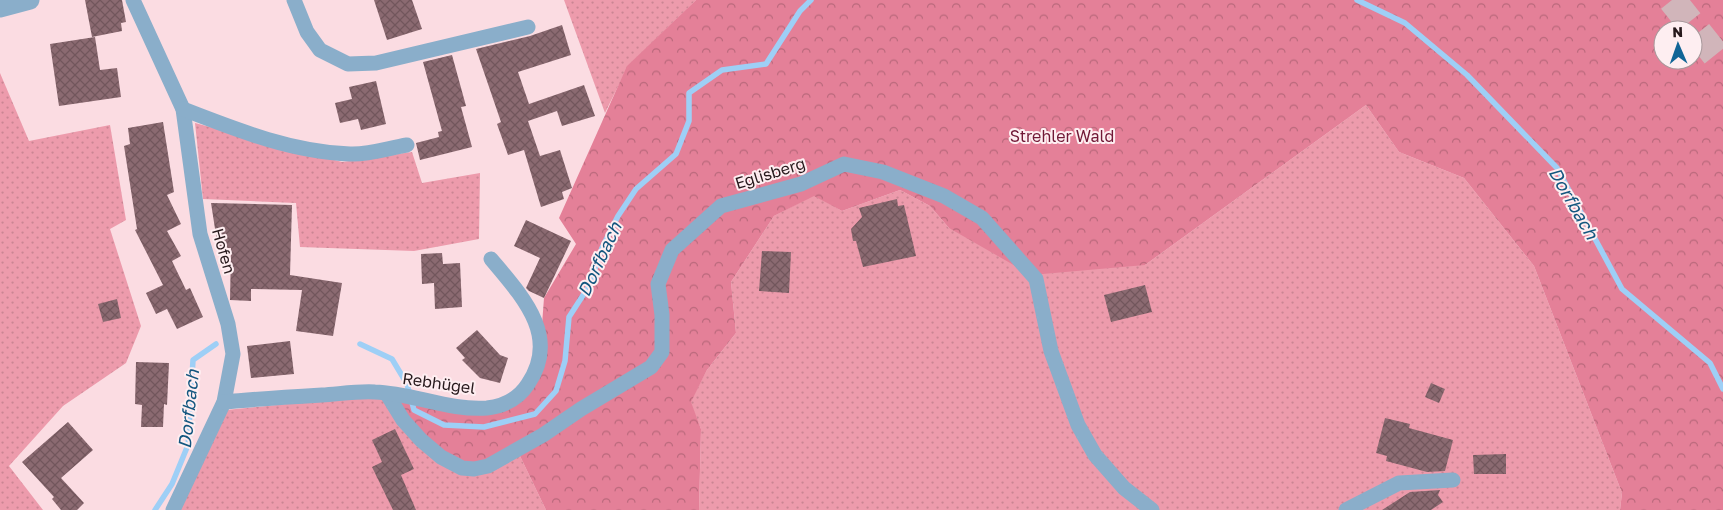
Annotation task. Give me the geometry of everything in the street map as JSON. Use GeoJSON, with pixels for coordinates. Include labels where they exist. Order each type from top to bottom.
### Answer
{"type":"FeatureCollection","features":[{"type":"Feature","properties":{"kind":"street"},"geometry":{"type":"LineString","coordinates":[[0,8],[30,0]]}},
{"type":"Feature","properties":{"kind":"street","name":"Hofen"},"geometry":{"type":"LineString","coordinates":[[133,0],[183,109],[200,234],[228,324],[233,354],[224,402],[173,510]]}},
{"type":"Feature","properties":{"kind":"street"},"geometry":{"type":"LineString","coordinates":[[294,0],[307,32],[320,50],[348,64],[376,63],[528,27]]}},
{"type":"Feature","properties":{"kind":"street"},"geometry":{"type":"LineString","coordinates":[[183,109],[237,130],[294,147],[352,154],[407,145]]}},
{"type":"Feature","properties":{"kind":"street","name":"Eglisberg"},"geometry":{"type":"LineString","coordinates":[[387,394],[403,420],[420,440],[441,457],[462,468],[474,469],[488,466],[543,435],[581,409],[651,367],[662,352],[662,315],[658,284],[672,250],[721,206],[801,184],[844,164],[892,176],[944,196],[982,218],[1036,279],[1051,351],[1069,404],[1095,455],[1124,488],[1152,510]]}},
{"type":"Feature","properties":{"kind":"street","name":"Rebhügel"},"geometry":{"type":"LineString","coordinates":[[224,402],[375,392],[422,398],[458,406],[486,408],[504,404],[521,394],[535,375],[540,354],[541,338],[527,303],[491,259]]}},
{"type":"Feature","properties":{"kind":"street"},"geometry":{"type":"LineString","coordinates":[[1346,510],[1399,483],[1453,480]]}},
{"type":"Feature","properties":{"kind":"shaded area"},"geometry":{"type":"Polygon","coordinates":[[[564,0],[696,0],[628,66],[605,113],[564,0]]]}},
{"type":"Feature","properties":{"kind":"shaded area"},"geometry":{"type":"Polygon","coordinates":[[[0,73],[29,141],[110,125],[126,220],[110,229],[141,326],[126,363],[63,406],[9,466],[43,510],[0,510],[0,73]]]}},
{"type":"Feature","properties":{"kind":"shaded area"},"geometry":{"type":"Polygon","coordinates":[[[1366,105],[1399,152],[1464,178],[1534,266],[1622,493],[1620,510],[699,510],[701,429],[690,402],[707,370],[736,333],[731,282],[774,216],[814,195],[842,211],[900,190],[930,206],[949,228],[1145,265],[1366,105]]]}},
{"type":"Feature","properties":{"kind":"shaded area"},"geometry":{"type":"Polygon","coordinates":[[[195,123],[342,162],[412,152],[422,183],[480,173],[479,239],[414,251],[300,247],[296,203],[203,199],[195,123]]]}},
{"type":"Feature","properties":{"kind":"shaded area"},"geometry":{"type":"Polygon","coordinates":[[[387,394],[520,456],[546,510],[178,510],[226,410],[387,394]]]}},
{"type":"Feature","properties":{"kind":"green space","name":"Strehler Wald"},"geometry":{"type":"Polygon","coordinates":[[[696,0],[1723,0],[1723,510],[1620,510],[1622,493],[1534,266],[1464,178],[1399,152],[1366,105],[1145,265],[1031,275],[949,228],[930,206],[900,190],[842,211],[814,196],[774,216],[731,282],[736,333],[707,370],[691,402],[701,429],[699,510],[546,510],[520,456],[462,468],[441,457],[387,394],[486,408],[521,394],[541,338],[544,298],[576,244],[559,218],[627,66],[696,0]]]}},
{"type":"Feature","properties":{"kind":"building"},"geometry":{"type":"Polygon","coordinates":[[[85,0],[122,0],[126,22],[121,23],[122,31],[92,37],[85,0]]]}},
{"type":"Feature","properties":{"kind":"building"},"geometry":{"type":"Polygon","coordinates":[[[374,0],[412,0],[422,29],[387,40],[374,0]]]}},
{"type":"Feature","properties":{"kind":"building"},"geometry":{"type":"Polygon","coordinates":[[[562,25],[571,55],[518,72],[529,104],[584,85],[595,116],[562,126],[557,111],[528,121],[540,156],[560,150],[572,188],[562,192],[564,199],[541,207],[524,150],[508,155],[497,124],[501,122],[476,49],[530,36],[562,25]]]}},
{"type":"Feature","properties":{"kind":"building"},"geometry":{"type":"Polygon","coordinates":[[[95,37],[100,70],[117,68],[121,97],[59,106],[50,44],[95,37]]]}},
{"type":"Feature","properties":{"kind":"building"},"geometry":{"type":"Polygon","coordinates":[[[452,55],[466,106],[461,107],[472,147],[420,160],[416,143],[439,137],[438,132],[442,131],[423,62],[452,55]]]}},
{"type":"Feature","properties":{"kind":"building"},"geometry":{"type":"Polygon","coordinates":[[[376,81],[386,124],[361,130],[358,119],[340,123],[335,103],[352,99],[349,87],[376,81]]]}},
{"type":"Feature","properties":{"kind":"building"},"geometry":{"type":"Polygon","coordinates":[[[163,122],[174,192],[167,195],[181,224],[167,231],[181,256],[172,261],[186,290],[190,288],[203,317],[177,329],[167,309],[156,314],[146,293],[163,285],[135,230],[137,229],[124,146],[130,144],[128,128],[163,122]]]}},
{"type":"Feature","properties":{"kind":"building"},"geometry":{"type":"Polygon","coordinates":[[[897,199],[898,206],[904,205],[916,256],[863,267],[856,241],[853,241],[851,229],[862,217],[859,208],[897,199]]]}},
{"type":"Feature","properties":{"kind":"building"},"geometry":{"type":"Polygon","coordinates":[[[211,203],[292,205],[290,275],[342,283],[333,336],[296,331],[302,290],[251,289],[251,301],[230,300],[231,248],[218,248],[211,203]]]}},
{"type":"Feature","properties":{"kind":"building"},"geometry":{"type":"Polygon","coordinates":[[[526,220],[571,241],[544,298],[526,288],[540,258],[514,246],[526,220]]]}},
{"type":"Feature","properties":{"kind":"building"},"geometry":{"type":"Polygon","coordinates":[[[762,251],[791,252],[789,293],[759,291],[762,251]]]}},
{"type":"Feature","properties":{"kind":"building"},"geometry":{"type":"Polygon","coordinates":[[[442,253],[443,264],[460,263],[462,307],[435,309],[434,283],[422,284],[421,254],[442,253]]]}},
{"type":"Feature","properties":{"kind":"building"},"geometry":{"type":"Polygon","coordinates":[[[1145,285],[1152,312],[1111,322],[1104,295],[1145,285]]]}},
{"type":"Feature","properties":{"kind":"building"},"geometry":{"type":"Polygon","coordinates":[[[117,299],[121,318],[103,322],[98,304],[117,299]]]}},
{"type":"Feature","properties":{"kind":"building"},"geometry":{"type":"Polygon","coordinates":[[[477,330],[500,355],[508,358],[500,383],[480,378],[462,360],[465,358],[456,348],[477,330]]]}},
{"type":"Feature","properties":{"kind":"building"},"geometry":{"type":"Polygon","coordinates":[[[290,341],[294,374],[251,378],[247,346],[290,341]]]}},
{"type":"Feature","properties":{"kind":"building"},"geometry":{"type":"Polygon","coordinates":[[[136,362],[169,363],[167,405],[164,404],[163,427],[141,427],[142,405],[135,404],[136,362]]]}},
{"type":"Feature","properties":{"kind":"building"},"geometry":{"type":"Polygon","coordinates":[[[1431,383],[1445,389],[1439,403],[1425,397],[1431,383]]]}},
{"type":"Feature","properties":{"kind":"building"},"geometry":{"type":"Polygon","coordinates":[[[1385,418],[1410,424],[1409,428],[1453,440],[1445,471],[1427,472],[1386,461],[1387,456],[1376,453],[1385,418]]]}},
{"type":"Feature","properties":{"kind":"building"},"geometry":{"type":"Polygon","coordinates":[[[68,422],[93,450],[61,478],[84,503],[77,510],[61,510],[52,499],[54,497],[22,462],[68,422]]]}},
{"type":"Feature","properties":{"kind":"building"},"geometry":{"type":"Polygon","coordinates":[[[395,429],[414,469],[401,475],[416,510],[393,510],[372,467],[382,462],[372,440],[395,429]]]}},
{"type":"Feature","properties":{"kind":"building"},"geometry":{"type":"Polygon","coordinates":[[[1506,454],[1506,474],[1474,474],[1473,455],[1506,454]]]}},
{"type":"Feature","properties":{"kind":"building"},"geometry":{"type":"Polygon","coordinates":[[[1440,490],[1438,495],[1443,502],[1431,510],[1382,510],[1410,492],[1440,490]]]}},
{"type":"Feature","properties":{"kind":"waterway","name":"Dorfbach"},"geometry":{"type":"LineString","coordinates":[[360,344],[392,359],[407,384],[414,410],[444,425],[484,427],[535,414],[556,391],[565,361],[569,317],[589,286],[602,248],[618,216],[636,189],[676,154],[689,121],[689,93],[722,70],[766,64],[800,11],[811,0]]}},
{"type":"Feature","properties":{"kind":"waterway","name":"Dorfbach"},"geometry":{"type":"LineString","coordinates":[[1357,0],[1405,23],[1467,75],[1557,168],[1622,289],[1710,363],[1723,389]]}},
{"type":"Feature","properties":{"kind":"waterway","name":"Dorfbach"},"geometry":{"type":"LineString","coordinates":[[155,510],[172,484],[188,445],[193,360],[216,344]]}},
{"type":"Feature","properties":{"kind":"tunnel"},"geometry":{"type":"LineString","coordinates":[[1672,0],[1723,64]]}}]}
